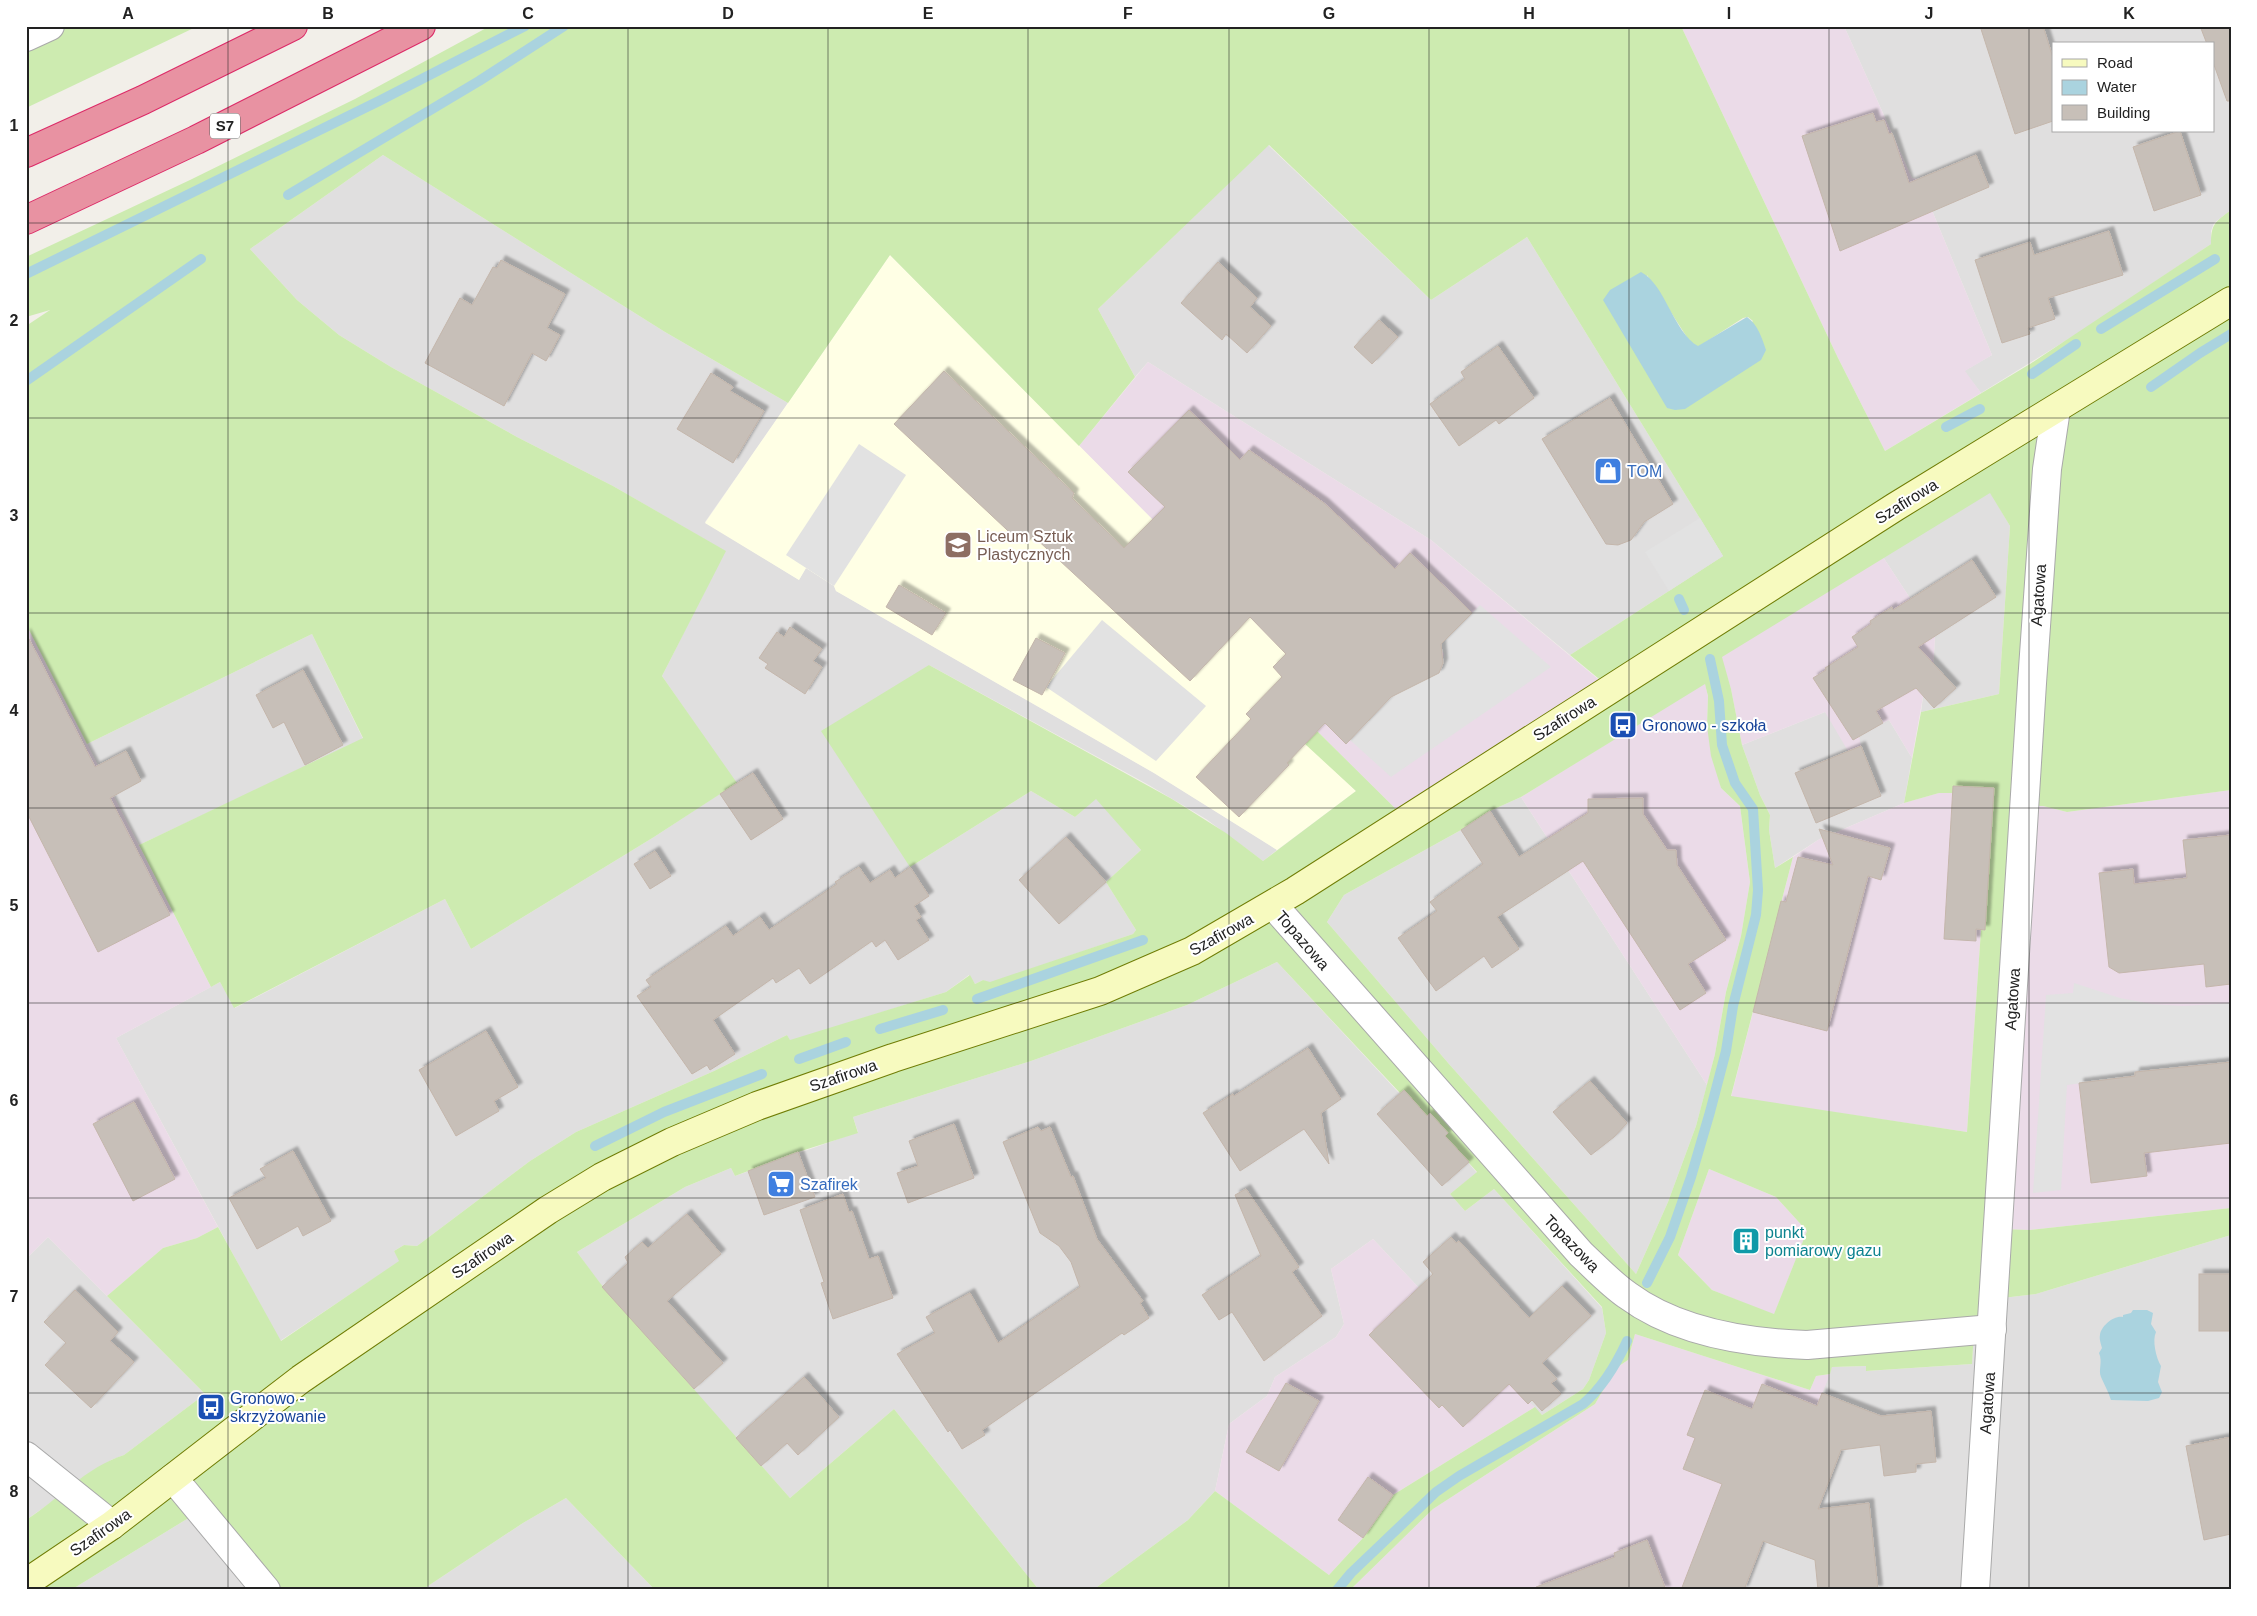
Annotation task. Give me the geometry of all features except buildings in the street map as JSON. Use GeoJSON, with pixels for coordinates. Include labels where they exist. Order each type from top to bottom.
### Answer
{"type":"FeatureCollection","features":[{"type":"Feature","properties":{"kind":"highway"},"geometry":{"type":"LineString","coordinates":[[26,154],[143,100],[293,26]]}},
{"type":"Feature","properties":{"kind":"highway","name":"S7"},"geometry":{"type":"LineString","coordinates":[[26,220],[196,140],[421,26]]}},
{"type":"Feature","properties":{"kind":"street"},"geometry":{"type":"LineString","coordinates":[[26,37],[50,26]]}},
{"type":"Feature","properties":{"kind":"street","name":"Szafirowa"},"geometry":{"type":"LineString","coordinates":[[26,1583],[112,1525],[301,1379],[548,1210],[625,1165],[680,1138],[787,1095],[1119,984],[1192,951],[1273,905],[1895,507],[2231,301]]}},
{"type":"Feature","properties":{"kind":"street","name":"Agatowa"},"geometry":{"type":"LineString","coordinates":[[1975,1590],[2047,469],[2056,409]]}},
{"type":"Feature","properties":{"kind":"street","name":"Topazowa"},"geometry":{"type":"LineString","coordinates":[[1273,905],[1495,1160],[1581,1254],[1627,1295],[1640,1303],[1690,1326],[1777,1344],[1816,1344],[1992,1329]]}},
{"type":"Feature","properties":{"kind":"street"},"geometry":{"type":"LineString","coordinates":[[26,1456],[112,1525]]}},
{"type":"Feature","properties":{"kind":"street"},"geometry":{"type":"LineString","coordinates":[[172,1478],[266,1590]]}},
{"type":"Feature","properties":{"kind":"shaded area"},"geometry":{"type":"Polygon","coordinates":[[[1681,26],[1844,26],[1912,178],[1919,179],[1992,355],[1965,371],[1981,393],[1885,451],[1838,358],[1681,26]]]}},
{"type":"Feature","properties":{"kind":"shaded area"},"geometry":{"type":"Polygon","coordinates":[[[1844,26],[2231,26],[2231,210],[2214,223],[2211,231],[2211,244],[2083,330],[1981,393],[1964,371],[1992,355],[1919,179],[1912,178],[1844,26]]]}},
{"type":"Feature","properties":{"kind":"shaded area"},"geometry":{"type":"Polygon","coordinates":[[[1268,145],[1431,300],[1527,237],[1723,556],[1570,655],[1431,540],[1148,362],[1135,377],[1098,309],[1268,145]]]}},
{"type":"Feature","properties":{"kind":"shaded area"},"geometry":{"type":"Polygon","coordinates":[[[383,155],[665,332],[788,403],[705,522],[799,580],[806,568],[834,586],[836,591],[1154,773],[1277,850],[1263,861],[1206,819],[1147,784],[929,665],[910,867],[1031,791],[1075,817],[1096,798],[1141,850],[1106,882],[1136,930],[1133,934],[990,983],[983,980],[975,984],[969,975],[946,992],[790,1041],[787,1035],[714,1071],[576,1132],[530,1161],[417,1246],[404,1245],[394,1251],[400,1261],[280,1341],[116,1038],[220,982],[235,1008],[445,899],[471,949],[654,837],[736,783],[662,676],[725,551],[613,486],[517,437],[391,367],[339,335],[297,300],[250,249],[383,155]]]}},
{"type":"Feature","properties":{"kind":"shaded area","name":"Liceum Sztuk Plastycznych"},"geometry":{"type":"Polygon","coordinates":[[[890,255],[1286,654],[1273,667],[1284,678],[1306,744],[1356,791],[1277,850],[1154,773],[836,591],[834,586],[806,568],[799,580],[705,523],[890,255]]]}},
{"type":"Feature","properties":{"kind":"shaded area"},"geometry":{"type":"Polygon","coordinates":[[[1148,362],[1431,540],[1610,689],[1406,819],[1317,731],[1284,678],[1273,667],[1286,653],[1079,446],[1148,362]]]}},
{"type":"Feature","properties":{"kind":"shaded area"},"geometry":{"type":"Polygon","coordinates":[[[859,444],[906,475],[834,586],[786,555],[859,444]]]}},
{"type":"Feature","properties":{"kind":"shaded area"},"geometry":{"type":"Polygon","coordinates":[[[1990,492],[2010,526],[1999,694],[1921,712],[1923,697],[1933,673],[1935,636],[1883,557],[1990,492]]]}},
{"type":"Feature","properties":{"kind":"shaded area"},"geometry":{"type":"Polygon","coordinates":[[[1700,518],[1723,556],[1669,591],[1645,552],[1700,518]]]}},
{"type":"Feature","properties":{"kind":"shaded area"},"geometry":{"type":"Polygon","coordinates":[[[1883,557],[1935,636],[1933,673],[1923,697],[1912,758],[1889,720],[1859,736],[1861,746],[1848,751],[1825,712],[1742,745],[1731,689],[1721,657],[1883,557]]]}},
{"type":"Feature","properties":{"kind":"shaded area"},"geometry":{"type":"Polygon","coordinates":[[[1480,605],[1551,667],[1391,777],[1350,740],[1391,697],[1438,673],[1441,669],[1444,654],[1439,646],[1480,605]]]}},
{"type":"Feature","properties":{"kind":"shaded area"},"geometry":{"type":"Polygon","coordinates":[[[1102,620],[1206,706],[1156,761],[1046,687],[1102,620]]]}},
{"type":"Feature","properties":{"kind":"shaded area"},"geometry":{"type":"Polygon","coordinates":[[[26,624],[211,987],[116,1038],[218,1227],[197,1238],[163,1248],[107,1296],[48,1237],[26,1259],[26,624]]]}},
{"type":"Feature","properties":{"kind":"shaded area"},"geometry":{"type":"Polygon","coordinates":[[[312,634],[363,739],[139,845],[87,744],[312,634]]]}},
{"type":"Feature","properties":{"kind":"shaded area"},"geometry":{"type":"Polygon","coordinates":[[[1705,683],[1708,696],[1707,726],[1721,788],[1740,806],[1750,882],[1741,936],[1726,992],[1715,1054],[1707,1085],[1521,797],[1705,683]]]}},
{"type":"Feature","properties":{"kind":"shaded area"},"geometry":{"type":"Polygon","coordinates":[[[1825,712],[1859,736],[1889,720],[1912,758],[1904,803],[1818,840],[1775,868],[1769,830],[1770,815],[1760,795],[1742,745],[1825,712]]]}},
{"type":"Feature","properties":{"kind":"shaded area"},"geometry":{"type":"Polygon","coordinates":[[[1953,786],[1994,788],[1985,930],[1981,930],[1967,1132],[1731,1097],[1793,857],[1818,840],[1904,803],[1939,793],[1953,793],[1953,786]]]}},
{"type":"Feature","properties":{"kind":"shaded area"},"geometry":{"type":"Polygon","coordinates":[[[2231,790],[2231,1208],[2030,1230],[1998,1229],[2024,806],[2043,806],[2067,812],[2231,790]]]}},
{"type":"Feature","properties":{"kind":"shaded area"},"geometry":{"type":"Polygon","coordinates":[[[1521,797],[1707,1085],[1696,1126],[1668,1202],[1636,1274],[1449,1064],[1327,922],[1344,895],[1461,830],[1490,811],[1521,797]]]}},
{"type":"Feature","properties":{"kind":"shaded area"},"geometry":{"type":"Polygon","coordinates":[[[1277,962],[1399,1093],[1404,1090],[1427,1115],[1430,1113],[1448,1133],[1445,1136],[1477,1173],[1450,1194],[1465,1211],[1494,1189],[1602,1308],[1606,1333],[1589,1380],[1583,1389],[1542,1415],[1513,1388],[1373,1239],[1331,1269],[1344,1324],[1336,1337],[1275,1377],[1267,1396],[1229,1424],[1215,1491],[1188,1520],[1093,1590],[1039,1590],[894,1409],[790,1498],[602,1287],[577,1252],[685,1187],[731,1168],[735,1176],[858,1132],[853,1117],[1031,1061],[1187,1005],[1277,962]]]}},
{"type":"Feature","properties":{"kind":"shaded area"},"geometry":{"type":"Polygon","coordinates":[[[2074,983],[2120,998],[2152,1004],[2183,1006],[2231,1003],[2231,1062],[2136,1072],[2135,1076],[2067,1085],[2061,1190],[2033,1193],[2046,995],[2073,993],[2074,983]]]}},
{"type":"Feature","properties":{"kind":"shaded area"},"geometry":{"type":"Polygon","coordinates":[[[1709,1169],[1776,1197],[1807,1231],[1774,1315],[1712,1290],[1678,1255],[1709,1169]]]}},
{"type":"Feature","properties":{"kind":"shaded area"},"geometry":{"type":"Polygon","coordinates":[[[2231,1235],[2231,1590],[1744,1590],[1832,1367],[1867,1366],[1867,1371],[1972,1364],[1974,1331],[1994,1299],[2036,1294],[2231,1235]]]}},
{"type":"Feature","properties":{"kind":"shaded area"},"geometry":{"type":"Polygon","coordinates":[[[48,1237],[205,1394],[124,1455],[111,1460],[26,1520],[26,1259],[48,1237]]]}},
{"type":"Feature","properties":{"kind":"shaded area"},"geometry":{"type":"Polygon","coordinates":[[[1373,1239],[1513,1388],[1535,1407],[1393,1495],[1363,1538],[1329,1575],[1215,1491],[1229,1424],[1267,1396],[1275,1377],[1336,1337],[1344,1324],[1331,1269],[1373,1239]]]}},
{"type":"Feature","properties":{"kind":"shaded area"},"geometry":{"type":"Polygon","coordinates":[[[1635,1334],[1810,1390],[1816,1376],[1830,1374],[1744,1590],[1350,1590],[1433,1509],[1595,1404],[1616,1368],[1628,1360],[1635,1334]]]}},
{"type":"Feature","properties":{"kind":"shaded area"},"geometry":{"type":"Polygon","coordinates":[[[566,1498],[655,1590],[422,1590],[523,1523],[566,1498]]]}},
{"type":"Feature","properties":{"kind":"shaded area"},"geometry":{"type":"Polygon","coordinates":[[[200,1511],[266,1590],[71,1590],[200,1511]]]}},
{"type":"Feature","properties":{"kind":"green space"},"geometry":{"type":"Polygon","coordinates":[[[50,26],[198,26],[26,108],[26,37],[50,26]]]}},
{"type":"Feature","properties":{"kind":"green space"},"geometry":{"type":"Polygon","coordinates":[[[490,26],[1681,26],[1838,358],[1885,451],[2030,364],[2211,244],[2215,224],[2231,210],[2231,790],[2067,812],[2043,806],[2024,806],[1999,1229],[2030,1230],[2231,1208],[2231,1235],[2036,1294],[1994,1299],[1974,1331],[1972,1364],[1866,1371],[1866,1366],[1832,1367],[1830,1374],[1816,1376],[1810,1390],[1635,1334],[1628,1360],[1616,1368],[1595,1404],[1433,1509],[1350,1590],[1093,1590],[1188,1520],[1215,1491],[1329,1575],[1363,1538],[1393,1495],[1535,1407],[1542,1415],[1583,1389],[1589,1380],[1606,1333],[1602,1307],[1494,1189],[1465,1211],[1450,1194],[1477,1172],[1445,1136],[1448,1133],[1430,1113],[1427,1116],[1404,1090],[1400,1093],[1277,962],[1187,1005],[1031,1061],[853,1117],[858,1133],[798,1152],[735,1176],[731,1168],[685,1187],[577,1252],[600,1283],[790,1498],[894,1409],[1039,1590],[655,1590],[566,1498],[523,1523],[422,1590],[266,1590],[200,1511],[71,1590],[26,1590],[26,1520],[97,1467],[124,1455],[205,1394],[107,1296],[163,1248],[197,1238],[218,1227],[281,1341],[399,1261],[394,1251],[404,1245],[417,1246],[530,1161],[576,1132],[714,1071],[787,1035],[790,1040],[946,992],[970,975],[975,984],[983,980],[990,982],[1133,934],[1136,930],[1106,882],[1141,850],[1096,799],[1075,817],[1031,791],[910,867],[821,731],[929,665],[1172,799],[1226,833],[1263,861],[1356,791],[1305,744],[1317,731],[1406,819],[1610,688],[1570,655],[1723,556],[1527,237],[1431,300],[1269,145],[1098,309],[1135,377],[1079,446],[890,255],[788,403],[665,332],[383,155],[250,249],[297,300],[339,335],[391,367],[517,437],[613,486],[726,551],[662,676],[737,783],[654,837],[471,949],[445,899],[234,1008],[220,982],[211,987],[139,845],[363,738],[312,634],[87,744],[26,624],[26,326],[50,310],[26,317],[26,257],[190,180],[355,99],[490,26]],[[1647,275],[1667,408],[1753,321],[1748,317],[1743,318],[1698,347],[1690,342],[1647,275]],[[1990,493],[1722,657],[1731,689],[1742,745],[1760,795],[1770,815],[1769,830],[1775,868],[1793,857],[1731,1096],[1967,1132],[1981,930],[1984,930],[1993,788],[1954,786],[1953,793],[1939,793],[1904,803],[1921,712],[1999,694],[2010,526],[1990,493]],[[1705,684],[1521,797],[1490,811],[1461,830],[1344,895],[1327,922],[1449,1064],[1636,1274],[1668,1202],[1696,1126],[1715,1054],[1726,992],[1741,936],[1750,882],[1740,806],[1721,788],[1711,756],[1707,726],[1708,696],[1705,684]],[[1709,1169],[1678,1255],[1712,1290],[1774,1314],[1807,1231],[1776,1197],[1709,1169]]]}},
{"type":"Feature","properties":{"kind":"water"},"geometry":{"type":"Polygon","coordinates":[[[1641,272],[1657,287],[1682,331],[1698,346],[1747,317],[1757,328],[1766,350],[1761,360],[1685,409],[1675,410],[1667,408],[1603,300],[1610,290],[1641,272]]]}},
{"type":"Feature","properties":{"kind":"water"},"geometry":{"type":"Polygon","coordinates":[[[2133,1310],[2147,1310],[2153,1313],[2151,1324],[2156,1332],[2154,1340],[2155,1349],[2161,1366],[2158,1382],[2162,1392],[2159,1398],[2148,1401],[2111,1400],[2100,1374],[2101,1360],[2099,1353],[2102,1348],[2100,1335],[2108,1322],[2123,1317],[2123,1315],[2131,1313],[2133,1310]]]}},
{"type":"Feature","properties":{"kind":"waterway"},"geometry":{"type":"LineString","coordinates":[[26,274],[379,101],[525,26]]}},
{"type":"Feature","properties":{"kind":"waterway"},"geometry":{"type":"LineString","coordinates":[[288,195],[479,81],[564,26]]}},
{"type":"Feature","properties":{"kind":"waterway"},"geometry":{"type":"LineString","coordinates":[[26,381],[201,259]]}},
{"type":"Feature","properties":{"kind":"waterway"},"geometry":{"type":"LineString","coordinates":[[2101,329],[2215,259]]}},
{"type":"Feature","properties":{"kind":"waterway"},"geometry":{"type":"LineString","coordinates":[[2151,387],[2231,334]]}},
{"type":"Feature","properties":{"kind":"waterway"},"geometry":{"type":"LineString","coordinates":[[2032,374],[2076,344]]}},
{"type":"Feature","properties":{"kind":"waterway"},"geometry":{"type":"LineString","coordinates":[[1946,427],[1980,409]]}},
{"type":"Feature","properties":{"kind":"waterway"},"geometry":{"type":"LineString","coordinates":[[1679,599],[1684,610]]}},
{"type":"Feature","properties":{"kind":"waterway"},"geometry":{"type":"LineString","coordinates":[[1647,1283],[1670,1237],[1691,1177],[1726,1051],[1733,1006],[1756,915],[1758,890],[1753,809],[1735,783],[1722,745],[1719,701],[1710,659]]}},
{"type":"Feature","properties":{"kind":"waterway"},"geometry":{"type":"LineString","coordinates":[[977,999],[1143,940]]}},
{"type":"Feature","properties":{"kind":"waterway"},"geometry":{"type":"LineString","coordinates":[[880,1029],[943,1010]]}},
{"type":"Feature","properties":{"kind":"waterway"},"geometry":{"type":"LineString","coordinates":[[799,1059],[846,1042]]}},
{"type":"Feature","properties":{"kind":"waterway"},"geometry":{"type":"LineString","coordinates":[[595,1146],[664,1112],[762,1074]]}},
{"type":"Feature","properties":{"kind":"waterway"},"geometry":{"type":"LineString","coordinates":[[1337,1590],[1351,1573],[1436,1492],[1459,1476],[1583,1404],[1608,1375],[1627,1341]]}},
{"type":"Feature","properties":{"kind":"place","name":"TOM"},"geometry":{"type":"Point","coordinates":[1608,471]}},
{"type":"Feature","properties":{"kind":"place","name":"Liceum Sztuk Plastycznych"},"geometry":{"type":"Point","coordinates":[958,545]}},
{"type":"Feature","properties":{"kind":"place","name":"Gronowo - szkoła"},"geometry":{"type":"Point","coordinates":[1623,725]}},
{"type":"Feature","properties":{"kind":"place","name":"Szafirek"},"geometry":{"type":"Point","coordinates":[781,1184]}},
{"type":"Feature","properties":{"kind":"place","name":"punkt pomiarowy gazu"},"geometry":{"type":"Point","coordinates":[1746,1241]}},
{"type":"Feature","properties":{"kind":"place","name":"Gronowo - skrzyżowanie"},"geometry":{"type":"Point","coordinates":[211,1407]}}]}
